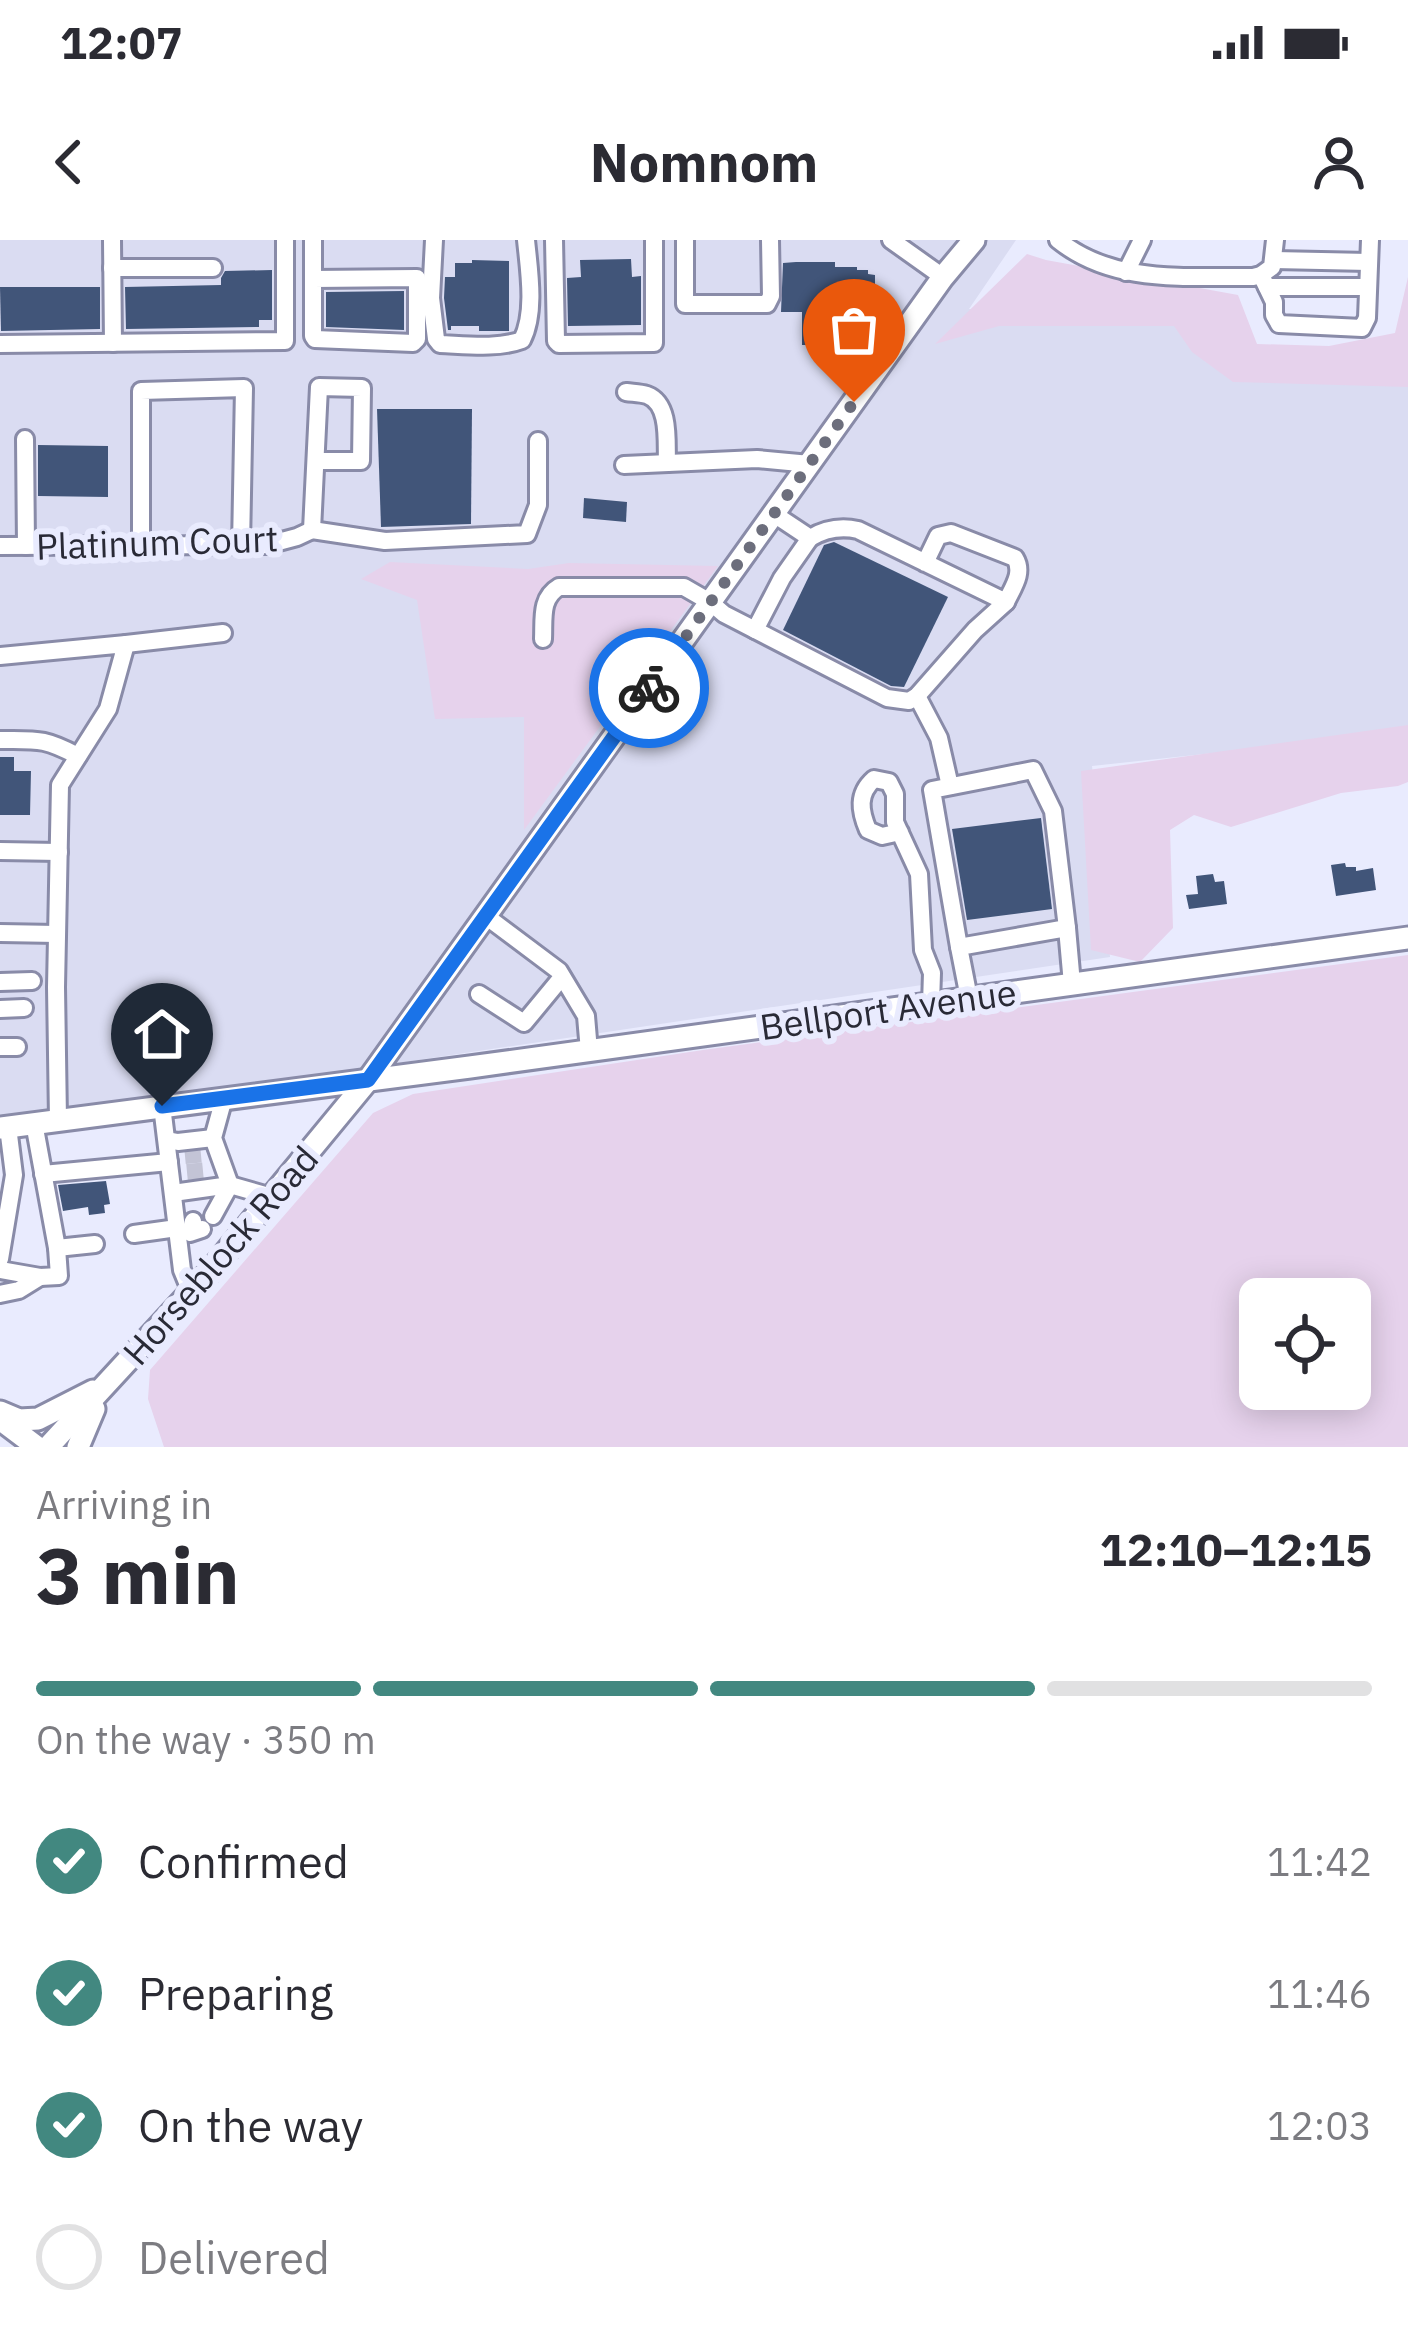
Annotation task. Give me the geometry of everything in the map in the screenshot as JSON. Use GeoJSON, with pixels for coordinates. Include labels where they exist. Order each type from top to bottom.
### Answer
{"type":"FeatureCollection","features":[{"type":"Feature","properties":{"kind":"main road","name":"Horseblock Road"},"geometry":{"type":"LineString","coordinates":[[49,1447],[191,1292],[368,1080],[974,240]]}},
{"type":"Feature","properties":{"kind":"main road","name":"Bellport Avenue"},"geometry":{"type":"LineString","coordinates":[[4,1127],[1408,938]]}},
{"type":"Feature","properties":{"kind":"main road"},"geometry":{"type":"LineString","coordinates":[[0,1416],[38,1419],[106,1385]]}},
{"type":"Feature","properties":{"kind":"main road"},"geometry":{"type":"LineString","coordinates":[[78,1447],[106,1385]]}},
{"type":"Feature","properties":{"kind":"main road"},"geometry":{"type":"LineString","coordinates":[[0,1416],[37,1447]]}},
{"type":"Feature","properties":{"kind":"street"},"geometry":{"type":"LineString","coordinates":[[112,240],[113,343]]}},
{"type":"Feature","properties":{"kind":"street"},"geometry":{"type":"LineString","coordinates":[[0,344],[285,341],[286,240]]}},
{"type":"Feature","properties":{"kind":"street"},"geometry":{"type":"LineString","coordinates":[[313,240],[313,279],[315,339],[413,344],[417,339],[417,278],[313,279]]}},
{"type":"Feature","properties":{"kind":"street"},"geometry":{"type":"LineString","coordinates":[[434,240],[430,298],[436,339],[440,344],[511,344],[522,340],[527,330],[526,240]]}},
{"type":"Feature","properties":{"kind":"street"},"geometry":{"type":"LineString","coordinates":[[554,240],[556,344],[652,344],[655,240]]}},
{"type":"Feature","properties":{"kind":"street"},"geometry":{"type":"LineString","coordinates":[[685,240],[686,304],[767,304],[770,240]]}},
{"type":"Feature","properties":{"kind":"street"},"geometry":{"type":"LineString","coordinates":[[891,240],[943,277]]}},
{"type":"Feature","properties":{"kind":"street"},"geometry":{"type":"LineString","coordinates":[[1058,240],[1089,260],[1126,272],[1368,287]]}},
{"type":"Feature","properties":{"kind":"street"},"geometry":{"type":"LineString","coordinates":[[1089,260],[1099,240]]}},
{"type":"Feature","properties":{"kind":"street"},"geometry":{"type":"LineString","coordinates":[[1126,272],[1142,240]]}},
{"type":"Feature","properties":{"kind":"street"},"geometry":{"type":"LineString","coordinates":[[1264,281],[1274,260],[1275,240]]}},
{"type":"Feature","properties":{"kind":"street"},"geometry":{"type":"LineString","coordinates":[[1264,281],[1279,324],[1358,328],[1365,325],[1370,240]]}},
{"type":"Feature","properties":{"kind":"street"},"geometry":{"type":"LineString","coordinates":[[1274,260],[1369,262]]}},
{"type":"Feature","properties":{"kind":"street"},"geometry":{"type":"LineString","coordinates":[[112,268],[213,268]]}},
{"type":"Feature","properties":{"kind":"street"},"geometry":{"type":"LineString","coordinates":[[141,546],[141,391],[244,388],[241,546]]}},
{"type":"Feature","properties":{"kind":"street"},"geometry":{"type":"LineString","coordinates":[[317,461],[361,461],[362,388],[320,388],[312,530],[385,541],[527,535],[538,505],[538,442]]}},
{"type":"Feature","properties":{"kind":"street"},"geometry":{"type":"LineString","coordinates":[[626,392],[648,395],[658,402],[664,414],[667,463]]}},
{"type":"Feature","properties":{"kind":"street"},"geometry":{"type":"LineString","coordinates":[[26,440],[26,546]]}},
{"type":"Feature","properties":{"kind":"street"},"geometry":{"type":"LineString","coordinates":[[624,465],[758,459],[810,464]]}},
{"type":"Feature","properties":{"kind":"street"},"geometry":{"type":"LineString","coordinates":[[774,514],[810,538]]}},
{"type":"Feature","properties":{"kind":"street"},"geometry":{"type":"LineString","coordinates":[[755,630],[810,538],[846,527],[1006,602]]}},
{"type":"Feature","properties":{"kind":"street","name":"Platinum Court"},"geometry":{"type":"LineString","coordinates":[[0,546],[241,546],[281,542],[312,530]]}},
{"type":"Feature","properties":{"kind":"street"},"geometry":{"type":"LineString","coordinates":[[543,639],[546,599],[559,586],[684,587],[724,614],[887,698],[909,700],[1006,602],[1019,574],[1015,558],[945,533],[938,536],[925,563]]}},
{"type":"Feature","properties":{"kind":"street"},"geometry":{"type":"LineString","coordinates":[[0,656],[223,633]]}},
{"type":"Feature","properties":{"kind":"street"},"geometry":{"type":"LineString","coordinates":[[58,1120],[60,785],[108,709],[126,644]]}},
{"type":"Feature","properties":{"kind":"street"},"geometry":{"type":"LineString","coordinates":[[917,696],[939,738],[950,786]]}},
{"type":"Feature","properties":{"kind":"street"},"geometry":{"type":"LineString","coordinates":[[0,740],[51,742],[78,756]]}},
{"type":"Feature","properties":{"kind":"street"},"geometry":{"type":"LineString","coordinates":[[969,998],[932,790],[1033,770],[1053,811],[1072,984]]}},
{"type":"Feature","properties":{"kind":"street"},"geometry":{"type":"LineString","coordinates":[[900,832],[919,874],[922,950],[932,973],[931,1004]]}},
{"type":"Feature","properties":{"kind":"street"},"geometry":{"type":"LineString","coordinates":[[0,850],[58,852]]}},
{"type":"Feature","properties":{"kind":"street"},"geometry":{"type":"LineString","coordinates":[[487,917],[560,971],[586,1016],[589,1051]]}},
{"type":"Feature","properties":{"kind":"street"},"geometry":{"type":"LineString","coordinates":[[959,947],[1067,928]]}},
{"type":"Feature","properties":{"kind":"street"},"geometry":{"type":"LineString","coordinates":[[0,933],[57,934]]}},
{"type":"Feature","properties":{"kind":"street"},"geometry":{"type":"LineString","coordinates":[[479,994],[524,1023],[562,977]]}},
{"type":"Feature","properties":{"kind":"street"},"geometry":{"type":"LineString","coordinates":[[0,982],[32,981]]}},
{"type":"Feature","properties":{"kind":"street"},"geometry":{"type":"LineString","coordinates":[[0,1009],[24,1007]]}},
{"type":"Feature","properties":{"kind":"street"},"geometry":{"type":"LineString","coordinates":[[191,1292],[182,1270],[218,1166],[224,1098]]}},
{"type":"Feature","properties":{"kind":"street"},"geometry":{"type":"LineString","coordinates":[[162,1106],[175,1160]]}},
{"type":"Feature","properties":{"kind":"street"},"geometry":{"type":"LineString","coordinates":[[0,1270],[58,1276],[34,1123]]}},
{"type":"Feature","properties":{"kind":"street"},"geometry":{"type":"LineString","coordinates":[[0,1259],[14,1174],[4,1127]]}},
{"type":"Feature","properties":{"kind":"street"},"geometry":{"type":"LineString","coordinates":[[194,1225],[173,1193],[178,1142],[272,1197]]}},
{"type":"Feature","properties":{"kind":"street"},"geometry":{"type":"LineString","coordinates":[[43,1174],[175,1160]]}},
{"type":"Feature","properties":{"kind":"street"},"geometry":{"type":"LineString","coordinates":[[173,1193],[218,1166]]}},
{"type":"Feature","properties":{"kind":"street"},"geometry":{"type":"LineString","coordinates":[[134,1234],[194,1225]]}},
{"type":"Feature","properties":{"kind":"street"},"geometry":{"type":"LineString","coordinates":[[57,1248],[95,1244]]}},
{"type":"Feature","properties":{"kind":"street"},"geometry":{"type":"LineString","coordinates":[[0,1294],[19,1290],[40,1277]]}},
{"type":"Feature","properties":{"kind":"shaded area"},"geometry":{"type":"Polygon","coordinates":[[[0,240],[1016,240],[969,309],[1206,305],[1229,375],[1408,377],[1408,732],[1092,766],[1110,957],[0,1117],[0,240]]]}},
{"type":"Feature","properties":{"kind":"shaded area"},"geometry":{"type":"Polygon","coordinates":[[[1027,254],[1238,295],[1257,344],[1329,346],[1395,333],[1408,277],[1408,387],[1233,382],[1192,352],[1174,326],[999,326],[935,344],[1027,254]]]}},
{"type":"Feature","properties":{"kind":"shaded area"},"geometry":{"type":"Polygon","coordinates":[[[390,562],[528,569],[569,563],[718,566],[524,830],[524,717],[435,719],[417,600],[361,579],[390,562]]]}},
{"type":"Feature","properties":{"kind":"shaded area"},"geometry":{"type":"Polygon","coordinates":[[[1408,725],[1408,782],[1341,793],[1231,827],[1194,815],[1170,830],[1173,928],[1140,962],[1091,950],[1081,771],[1408,725]]]}},
{"type":"Feature","properties":{"kind":"shaded area"},"geometry":{"type":"Polygon","coordinates":[[[1408,955],[1408,1447],[164,1447],[148,1399],[150,1370],[373,1113],[413,1094],[1408,955]]]}},
{"type":"Feature","properties":{"kind":"building"},"geometry":{"type":"Polygon","coordinates":[[[631,259],[632,277],[641,276],[641,325],[568,326],[567,278],[581,277],[580,260],[631,259]]]}},
{"type":"Feature","properties":{"kind":"building"},"geometry":{"type":"Polygon","coordinates":[[[509,261],[509,331],[479,331],[479,326],[448,330],[445,277],[455,277],[455,263],[509,261]]]}},
{"type":"Feature","properties":{"kind":"building"},"geometry":{"type":"Polygon","coordinates":[[[835,262],[835,267],[857,267],[875,275],[875,297],[869,297],[869,307],[856,307],[856,320],[845,320],[838,345],[802,345],[802,312],[781,312],[783,263],[835,262]]]}},
{"type":"Feature","properties":{"kind":"building"},"geometry":{"type":"Polygon","coordinates":[[[272,270],[272,320],[259,320],[259,327],[126,329],[125,287],[221,285],[225,271],[272,270]]]}},
{"type":"Feature","properties":{"kind":"building"},"geometry":{"type":"Polygon","coordinates":[[[0,287],[100,287],[100,329],[1,331],[0,287]]]}},
{"type":"Feature","properties":{"kind":"building"},"geometry":{"type":"Polygon","coordinates":[[[404,291],[404,330],[326,327],[326,292],[404,291]]]}},
{"type":"Feature","properties":{"kind":"building"},"geometry":{"type":"Polygon","coordinates":[[[377,409],[472,409],[471,524],[381,527],[377,409]]]}},
{"type":"Feature","properties":{"kind":"building"},"geometry":{"type":"Polygon","coordinates":[[[38,445],[108,446],[108,497],[38,496],[38,445]]]}},
{"type":"Feature","properties":{"kind":"building"},"geometry":{"type":"Polygon","coordinates":[[[584,498],[627,502],[626,522],[583,518],[584,498]]]}},
{"type":"Feature","properties":{"kind":"building"},"geometry":{"type":"Polygon","coordinates":[[[834,542],[948,597],[904,687],[891,686],[783,630],[824,545],[834,542]]]}},
{"type":"Feature","properties":{"kind":"building"},"geometry":{"type":"Polygon","coordinates":[[[0,757],[14,757],[14,771],[31,771],[30,815],[0,815],[0,757]]]}},
{"type":"Feature","properties":{"kind":"building"},"geometry":{"type":"Polygon","coordinates":[[[1041,818],[1052,909],[967,920],[952,829],[1041,818]]]}},
{"type":"Feature","properties":{"kind":"building"},"geometry":{"type":"Polygon","coordinates":[[[1345,863],[1356,871],[1373,868],[1376,890],[1336,896],[1331,865],[1345,863]]]}},
{"type":"Feature","properties":{"kind":"building"},"geometry":{"type":"Polygon","coordinates":[[[1213,874],[1215,882],[1224,881],[1227,904],[1189,909],[1186,895],[1198,894],[1196,876],[1213,874]]]}},
{"type":"Feature","properties":{"kind":"building"},"geometry":{"type":"Polygon","coordinates":[[[106,1181],[110,1204],[104,1205],[105,1213],[89,1215],[88,1207],[63,1211],[58,1185],[106,1181]]]}},
{"type":"Feature","properties":{"kind":"tunnel"},"geometry":{"type":"LineString","coordinates":[[185,1156],[206,1154]]}},
{"type":"Feature","properties":{"kind":"tunnel"},"geometry":{"type":"LineString","coordinates":[[187,1172],[208,1170]]}},
{"type":"Feature","properties":{"kind":"way so far"},"geometry":{"type":"LineString","coordinates":[[649,688],[854,402]]}},
{"type":"Feature","properties":{"kind":"route"},"geometry":{"type":"LineString","coordinates":[[162,1106],[368,1080],[649,688]]}}]}
